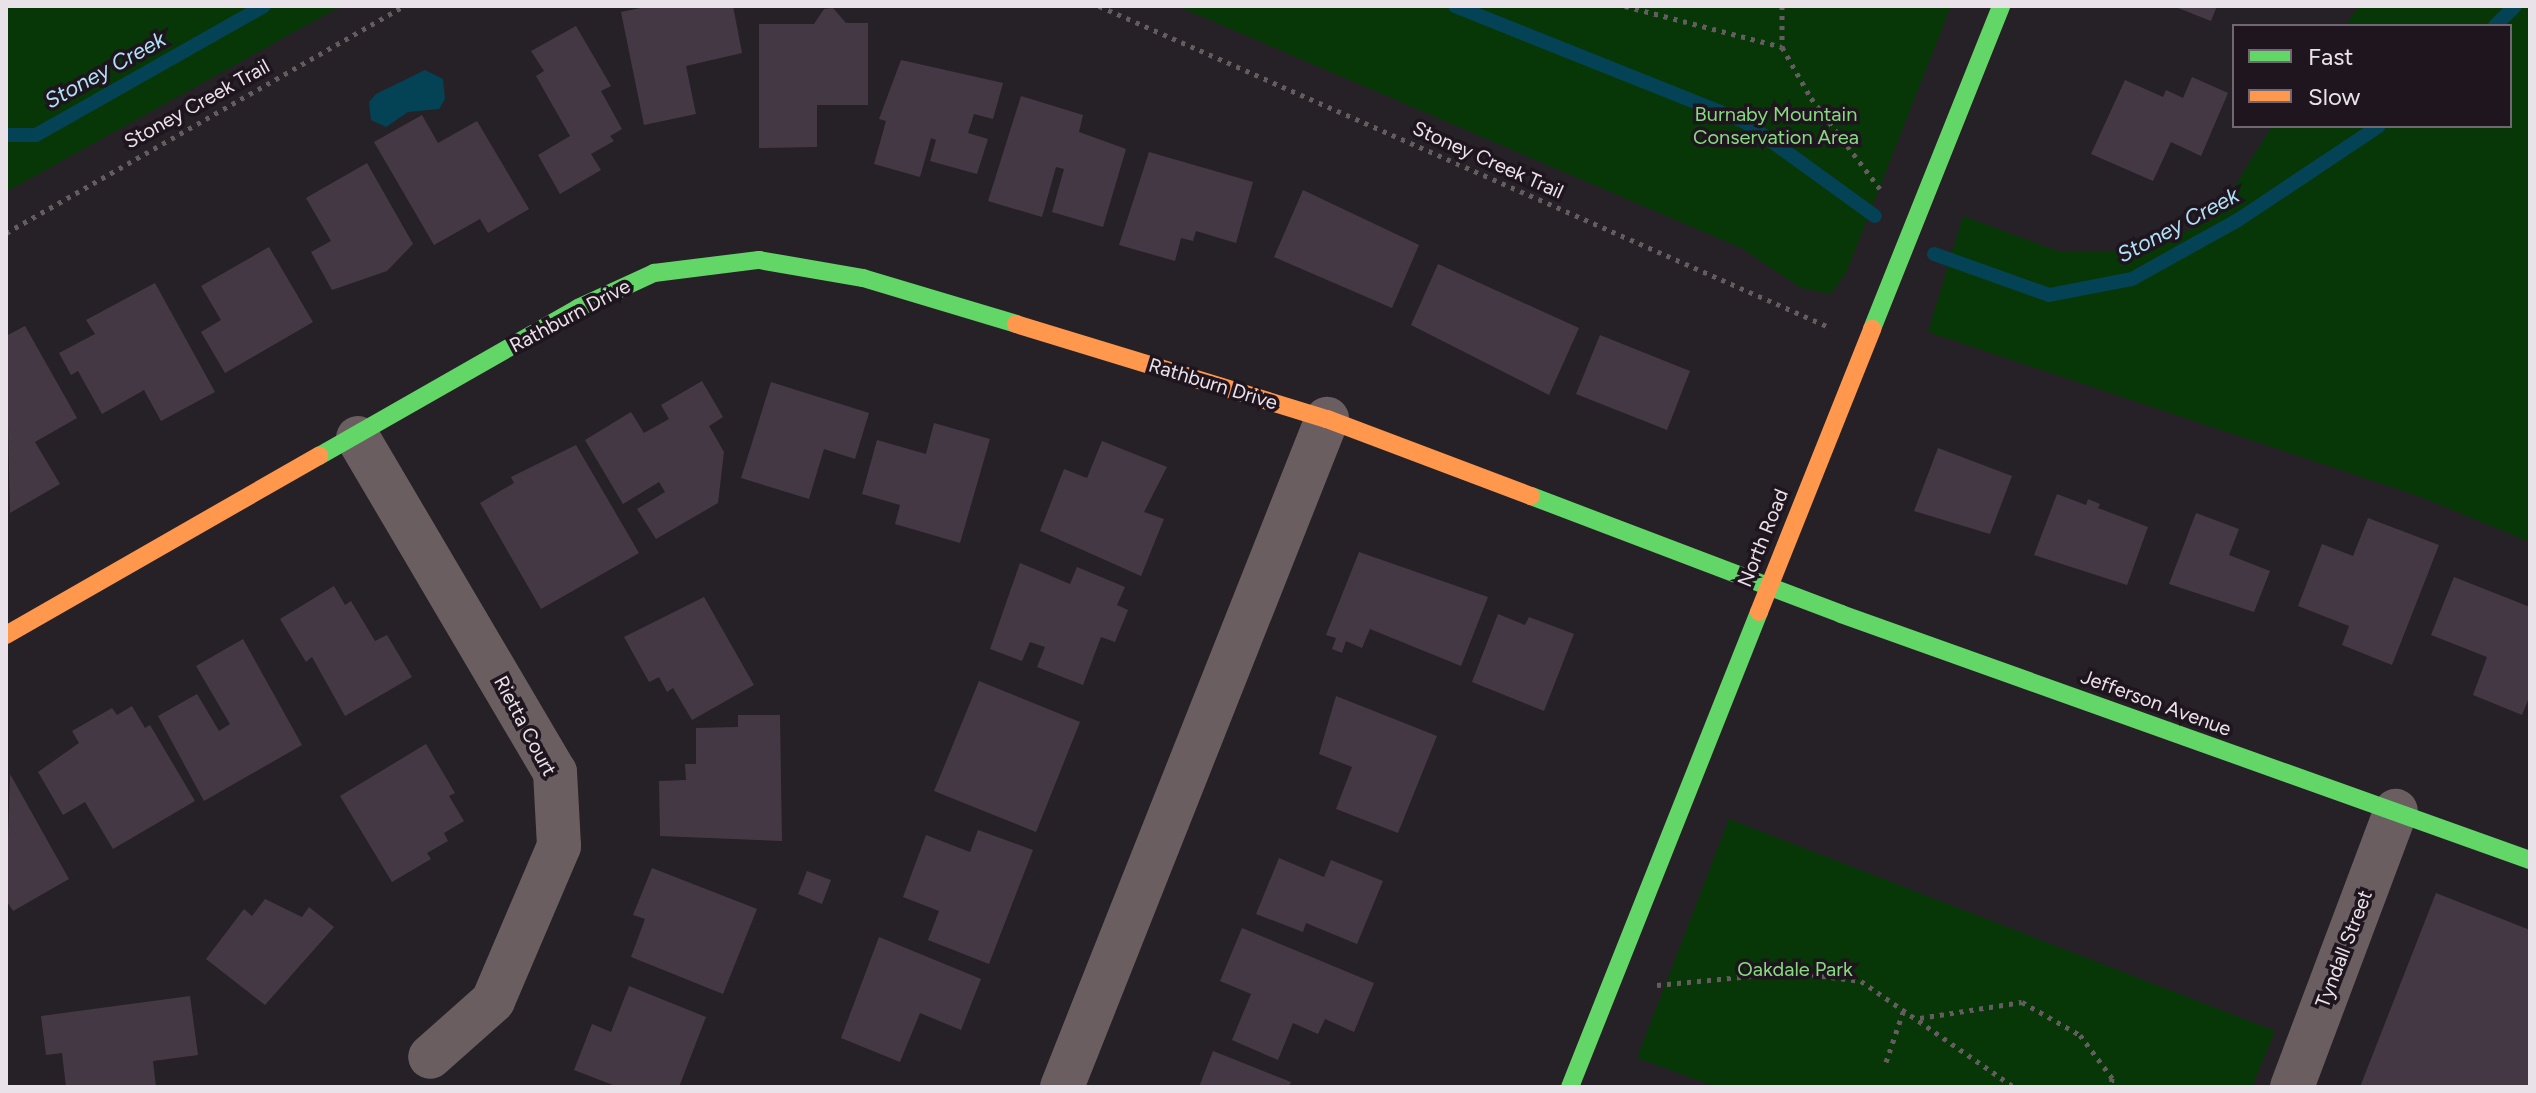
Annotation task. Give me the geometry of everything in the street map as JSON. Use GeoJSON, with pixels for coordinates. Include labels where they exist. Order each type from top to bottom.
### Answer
{"type":"FeatureCollection","features":[{"type":"Feature","properties":{"kind":"street","name":"North Road"},"geometry":{"type":"LineString","coordinates":[[1570,1087],[2001,6]]}},
{"type":"Feature","properties":{"kind":"street","name":"Rathburn Drive"},"geometry":{"type":"LineString","coordinates":[[6,635],[358,438],[578,308],[654,273],[759,260],[863,278],[1327,419],[1768,585]]}},
{"type":"Feature","properties":{"kind":"street"},"geometry":{"type":"LineString","coordinates":[[1062,1087],[1327,419]]}},
{"type":"Feature","properties":{"kind":"street","name":"Rietta Court"},"geometry":{"type":"LineString","coordinates":[[358,438],[555,772],[559,846],[493,1001],[430,1057]]}},
{"type":"Feature","properties":{"kind":"street","name":"Jefferson Avenue"},"geometry":{"type":"LineString","coordinates":[[1768,585],[2530,860]]}},
{"type":"Feature","properties":{"kind":"street","name":"Tyndall Street"},"geometry":{"type":"LineString","coordinates":[[2292,1087],[2396,811]]}},
{"type":"Feature","properties":{"kind":"path","name":"Stoney Creek Trail"},"geometry":{"type":"LineString","coordinates":[[6,233],[404,6]]}},
{"type":"Feature","properties":{"kind":"path","name":"Stoney Creek Trail"},"geometry":{"type":"LineString","coordinates":[[1099,6],[1865,341]]}},
{"type":"Feature","properties":{"kind":"path"},"geometry":{"type":"LineString","coordinates":[[1625,6],[1782,47]]}},
{"type":"Feature","properties":{"kind":"path"},"geometry":{"type":"LineString","coordinates":[[1782,6],[1782,47],[1811,98],[1891,202]]}},
{"type":"Feature","properties":{"kind":"path"},"geometry":{"type":"LineString","coordinates":[[1608,990],[1792,972],[1861,981],[1919,1018],[2014,1087]]}},
{"type":"Feature","properties":{"kind":"path"},"geometry":{"type":"LineString","coordinates":[[1919,1018],[2022,1002],[2080,1035],[2112,1078],[2111,1087]]}},
{"type":"Feature","properties":{"kind":"path"},"geometry":{"type":"LineString","coordinates":[[1886,1062],[1904,1009]]}},
{"type":"Feature","properties":{"kind":"green space"},"geometry":{"type":"Polygon","coordinates":[[[6,6],[341,6],[6,192],[6,6]]]}},
{"type":"Feature","properties":{"kind":"green space","name":"Burnaby Mountain Conservation Area"},"geometry":{"type":"Polygon","coordinates":[[[1177,6],[1951,6],[1846,273],[1831,294],[1801,288],[1741,248],[1177,6]]]}},
{"type":"Feature","properties":{"kind":"green space"},"geometry":{"type":"Polygon","coordinates":[[[2359,6],[2530,6],[2530,542],[2418,496],[1928,332],[1963,216],[2058,251],[2142,252],[2215,218],[2271,128],[2512,128],[2512,24],[2346,24],[2359,6]]]}},
{"type":"Feature","properties":{"kind":"green space","name":"Oakdale Park"},"geometry":{"type":"Polygon","coordinates":[[[1729,819],[2275,1031],[2252,1087],[1717,1087],[1637,1058],[1729,819]]]}},
{"type":"Feature","properties":{"kind":"water"},"geometry":{"type":"Polygon","coordinates":[[[425,70],[443,79],[445,99],[439,109],[408,112],[386,127],[371,120],[369,102],[376,94],[425,70]]]}},
{"type":"Feature","properties":{"kind":"building"},"geometry":{"type":"Polygon","coordinates":[[[650,6],[733,6],[742,53],[686,66],[696,114],[644,125],[621,12],[650,6]]]}},
{"type":"Feature","properties":{"kind":"building"},"geometry":{"type":"Polygon","coordinates":[[[2173,6],[2217,6],[2211,21],[2173,6]]]}},
{"type":"Feature","properties":{"kind":"building"},"geometry":{"type":"Polygon","coordinates":[[[833,8],[846,23],[868,23],[868,105],[817,105],[817,147],[759,148],[759,24],[814,24],[824,9],[833,8]]]}},
{"type":"Feature","properties":{"kind":"building"},"geometry":{"type":"Polygon","coordinates":[[[576,26],[611,86],[601,91],[622,129],[610,136],[614,141],[591,154],[601,170],[560,194],[538,155],[570,136],[536,76],[544,71],[531,51],[576,26]]]}},
{"type":"Feature","properties":{"kind":"building"},"geometry":{"type":"Polygon","coordinates":[[[901,60],[1003,83],[993,119],[974,114],[968,133],[988,139],[977,174],[930,161],[936,140],[931,138],[920,177],[874,164],[886,121],[879,119],[901,60]]]}},
{"type":"Feature","properties":{"kind":"building"},"geometry":{"type":"Polygon","coordinates":[[[2192,77],[2228,93],[2201,156],[2171,142],[2153,181],[2091,154],[2125,80],[2163,97],[2166,90],[2183,98],[2192,77]]]}},
{"type":"Feature","properties":{"kind":"building"},"geometry":{"type":"Polygon","coordinates":[[[1021,96],[1083,115],[1079,132],[1126,149],[1103,227],[1052,212],[1064,169],[1056,167],[1042,217],[988,201],[1021,96]]]}},
{"type":"Feature","properties":{"kind":"building"},"geometry":{"type":"Polygon","coordinates":[[[422,115],[438,143],[477,121],[529,209],[488,233],[480,219],[434,245],[374,142],[422,115]]]}},
{"type":"Feature","properties":{"kind":"building"},"geometry":{"type":"Polygon","coordinates":[[[1149,152],[1253,182],[1236,243],[1196,231],[1193,241],[1181,238],[1175,261],[1119,245],[1149,152]]]}},
{"type":"Feature","properties":{"kind":"building"},"geometry":{"type":"Polygon","coordinates":[[[367,163],[413,244],[387,271],[332,290],[311,252],[331,241],[306,198],[367,163]]]}},
{"type":"Feature","properties":{"kind":"building"},"geometry":{"type":"Polygon","coordinates":[[[1303,190],[1419,245],[1392,308],[1274,257],[1303,190]]]}},
{"type":"Feature","properties":{"kind":"building"},"geometry":{"type":"Polygon","coordinates":[[[269,247],[313,322],[225,373],[201,332],[221,320],[201,286],[269,247]]]}},
{"type":"Feature","properties":{"kind":"building"},"geometry":{"type":"Polygon","coordinates":[[[1438,264],[1579,328],[1549,395],[1411,325],[1438,264]]]}},
{"type":"Feature","properties":{"kind":"building"},"geometry":{"type":"Polygon","coordinates":[[[155,283],[215,392],[161,421],[144,390],[102,414],[78,371],[71,375],[59,353],[95,334],[86,320],[155,283]]]}},
{"type":"Feature","properties":{"kind":"building"},"geometry":{"type":"Polygon","coordinates":[[[25,326],[77,418],[35,442],[60,484],[10,513],[6,336],[25,326]]]}},
{"type":"Feature","properties":{"kind":"building"},"geometry":{"type":"Polygon","coordinates":[[[1600,335],[1690,371],[1667,430],[1576,394],[1600,335]]]}},
{"type":"Feature","properties":{"kind":"building"},"geometry":{"type":"Polygon","coordinates":[[[702,381],[723,417],[709,426],[724,452],[718,503],[656,539],[637,509],[665,492],[659,482],[623,504],[585,440],[631,412],[644,433],[669,419],[661,405],[702,381]]]}},
{"type":"Feature","properties":{"kind":"building"},"geometry":{"type":"Polygon","coordinates":[[[771,382],[869,413],[855,459],[824,449],[809,499],[741,478],[771,382]]]}},
{"type":"Feature","properties":{"kind":"building"},"geometry":{"type":"Polygon","coordinates":[[[934,423],[990,439],[960,543],[895,524],[900,505],[862,494],[877,440],[926,454],[934,423]]]}},
{"type":"Feature","properties":{"kind":"building"},"geometry":{"type":"Polygon","coordinates":[[[1102,441],[1167,467],[1144,512],[1164,519],[1141,576],[1040,531],[1064,469],[1087,478],[1102,441]]]}},
{"type":"Feature","properties":{"kind":"building"},"geometry":{"type":"Polygon","coordinates":[[[576,445],[639,553],[541,609],[480,503],[514,483],[511,477],[576,445]]]}},
{"type":"Feature","properties":{"kind":"building"},"geometry":{"type":"Polygon","coordinates":[[[1938,448],[2012,476],[1990,534],[1914,511],[1938,448]]]}},
{"type":"Feature","properties":{"kind":"building"},"geometry":{"type":"Polygon","coordinates":[[[2057,494],[2086,505],[2088,499],[2100,504],[2098,508],[2148,527],[2127,585],[2034,555],[2057,494]]]}},
{"type":"Feature","properties":{"kind":"building"},"geometry":{"type":"Polygon","coordinates":[[[2196,513],[2239,529],[2229,555],[2270,571],[2254,612],[2169,584],[2196,513]]]}},
{"type":"Feature","properties":{"kind":"building"},"geometry":{"type":"Polygon","coordinates":[[[2368,518],[2439,545],[2392,665],[2342,645],[2349,626],[2298,606],[2322,544],[2353,556],[2368,518]]]}},
{"type":"Feature","properties":{"kind":"building"},"geometry":{"type":"Polygon","coordinates":[[[1359,552],[1488,597],[1461,666],[1370,629],[1362,648],[1346,641],[1342,653],[1332,649],[1336,638],[1326,635],[1359,552]]]}},
{"type":"Feature","properties":{"kind":"building"},"geometry":{"type":"Polygon","coordinates":[[[1020,563],[1070,584],[1077,567],[1125,587],[1117,605],[1128,610],[1115,642],[1101,637],[1083,685],[1037,667],[1045,647],[1030,642],[1022,661],[990,649],[1020,563]]]}},
{"type":"Feature","properties":{"kind":"building"},"geometry":{"type":"Polygon","coordinates":[[[2454,577],[2530,607],[2530,695],[2522,715],[2473,695],[2487,657],[2431,635],[2454,577]]]}},
{"type":"Feature","properties":{"kind":"building"},"geometry":{"type":"Polygon","coordinates":[[[334,586],[345,605],[351,601],[375,641],[387,635],[412,677],[345,716],[312,657],[306,662],[280,619],[334,586]]]}},
{"type":"Feature","properties":{"kind":"building"},"geometry":{"type":"Polygon","coordinates":[[[704,597],[754,685],[692,720],[673,688],[667,692],[659,677],[649,682],[624,637],[704,597]]]}},
{"type":"Feature","properties":{"kind":"building"},"geometry":{"type":"Polygon","coordinates":[[[1498,614],[1525,625],[1529,617],[1574,634],[1544,711],[1472,682],[1498,614]]]}},
{"type":"Feature","properties":{"kind":"building"},"geometry":{"type":"Polygon","coordinates":[[[243,639],[302,745],[204,801],[158,716],[197,694],[219,731],[230,724],[196,666],[243,639]]]}},
{"type":"Feature","properties":{"kind":"building"},"geometry":{"type":"Polygon","coordinates":[[[979,681],[1080,722],[1036,832],[934,791],[979,681]]]}},
{"type":"Feature","properties":{"kind":"building"},"geometry":{"type":"Polygon","coordinates":[[[1336,696],[1437,736],[1398,833],[1336,809],[1352,767],[1319,754],[1336,696]]]}},
{"type":"Feature","properties":{"kind":"building"},"geometry":{"type":"Polygon","coordinates":[[[132,706],[145,728],[150,725],[195,801],[113,849],[85,802],[63,815],[38,772],[79,743],[72,731],[112,708],[117,715],[132,706]]]}},
{"type":"Feature","properties":{"kind":"building"},"geometry":{"type":"Polygon","coordinates":[[[738,715],[780,715],[782,841],[660,836],[659,781],[686,780],[685,764],[696,764],[696,728],[738,727],[738,715]]]}},
{"type":"Feature","properties":{"kind":"building"},"geometry":{"type":"Polygon","coordinates":[[[426,744],[455,793],[449,796],[464,821],[444,833],[448,841],[427,853],[431,859],[392,882],[340,796],[426,744]]]}},
{"type":"Feature","properties":{"kind":"building"},"geometry":{"type":"Polygon","coordinates":[[[10,774],[69,879],[13,911],[6,900],[10,774]]]}},
{"type":"Feature","properties":{"kind":"building"},"geometry":{"type":"Polygon","coordinates":[[[978,830],[1033,850],[989,964],[928,940],[939,911],[903,897],[926,835],[970,852],[978,830]]]}},
{"type":"Feature","properties":{"kind":"building"},"geometry":{"type":"Polygon","coordinates":[[[1279,858],[1324,877],[1331,860],[1383,881],[1357,944],[1306,923],[1303,932],[1256,914],[1279,858]]]}},
{"type":"Feature","properties":{"kind":"building"},"geometry":{"type":"Polygon","coordinates":[[[652,868],[757,909],[723,994],[631,957],[645,919],[633,915],[652,868]]]}},
{"type":"Feature","properties":{"kind":"building"},"geometry":{"type":"Polygon","coordinates":[[[807,871],[831,880],[822,904],[798,894],[807,871]]]}},
{"type":"Feature","properties":{"kind":"building"},"geometry":{"type":"Polygon","coordinates":[[[2436,893],[2530,930],[2530,1087],[2360,1087],[2436,893]]]}},
{"type":"Feature","properties":{"kind":"building"},"geometry":{"type":"Polygon","coordinates":[[[265,899],[302,917],[309,907],[334,927],[265,1005],[206,959],[244,909],[252,916],[265,899]]]}},
{"type":"Feature","properties":{"kind":"building"},"geometry":{"type":"Polygon","coordinates":[[[1242,928],[1374,983],[1354,1032],[1325,1019],[1318,1034],[1293,1023],[1278,1060],[1232,1040],[1251,994],[1220,981],[1242,928]]]}},
{"type":"Feature","properties":{"kind":"building"},"geometry":{"type":"Polygon","coordinates":[[[879,937],[981,979],[961,1030],[920,1013],[900,1062],[841,1038],[879,937]]]}},
{"type":"Feature","properties":{"kind":"building"},"geometry":{"type":"Polygon","coordinates":[[[629,986],[706,1017],[679,1087],[618,1087],[574,1070],[592,1024],[611,1032],[629,986]]]}},
{"type":"Feature","properties":{"kind":"building"},"geometry":{"type":"Polygon","coordinates":[[[190,996],[198,1055],[153,1061],[156,1087],[66,1087],[62,1053],[46,1055],[41,1016],[190,996]]]}},
{"type":"Feature","properties":{"kind":"building"},"geometry":{"type":"Polygon","coordinates":[[[1213,1051],[1291,1082],[1289,1087],[1199,1087],[1213,1051]]]}},
{"type":"Feature","properties":{"kind":"waterway","name":"Stoney Creek"},"geometry":{"type":"LineString","coordinates":[[6,135],[36,135],[264,6]]}},
{"type":"Feature","properties":{"kind":"waterway","name":"Stoney Creek"},"geometry":{"type":"LineString","coordinates":[[1455,6],[1745,122],[1875,216]]}},
{"type":"Feature","properties":{"kind":"waterway","name":"Stoney Creek"},"geometry":{"type":"LineString","coordinates":[[2497,24],[2515,6]]}},
{"type":"Feature","properties":{"kind":"waterway","name":"Stoney Creek"},"geometry":{"type":"LineString","coordinates":[[1934,254],[2049,295],[2132,279],[2238,220],[2376,128]]}},
{"type":"Feature","properties":{"kind":"traffic: fast"},"geometry":{"type":"LineString","coordinates":[[1872,329],[2001,6]]}},
{"type":"Feature","properties":{"kind":"traffic: fast"},"geometry":{"type":"LineString","coordinates":[[319,456],[578,308],[654,273],[759,260],[863,278],[1016,324]]}},
{"type":"Feature","properties":{"kind":"traffic: fast"},"geometry":{"type":"LineString","coordinates":[[1531,496],[1841,614],[2530,860]]}},
{"type":"Feature","properties":{"kind":"traffic: fast"},"geometry":{"type":"LineString","coordinates":[[1570,1087],[1759,612]]}},
{"type":"Feature","properties":{"kind":"traffic: slow"},"geometry":{"type":"LineString","coordinates":[[1016,324],[1327,419],[1531,496]]}},
{"type":"Feature","properties":{"kind":"traffic: slow"},"geometry":{"type":"LineString","coordinates":[[1759,612],[1872,329]]}},
{"type":"Feature","properties":{"kind":"traffic: slow"},"geometry":{"type":"LineString","coordinates":[[6,635],[319,456]]}}]}
